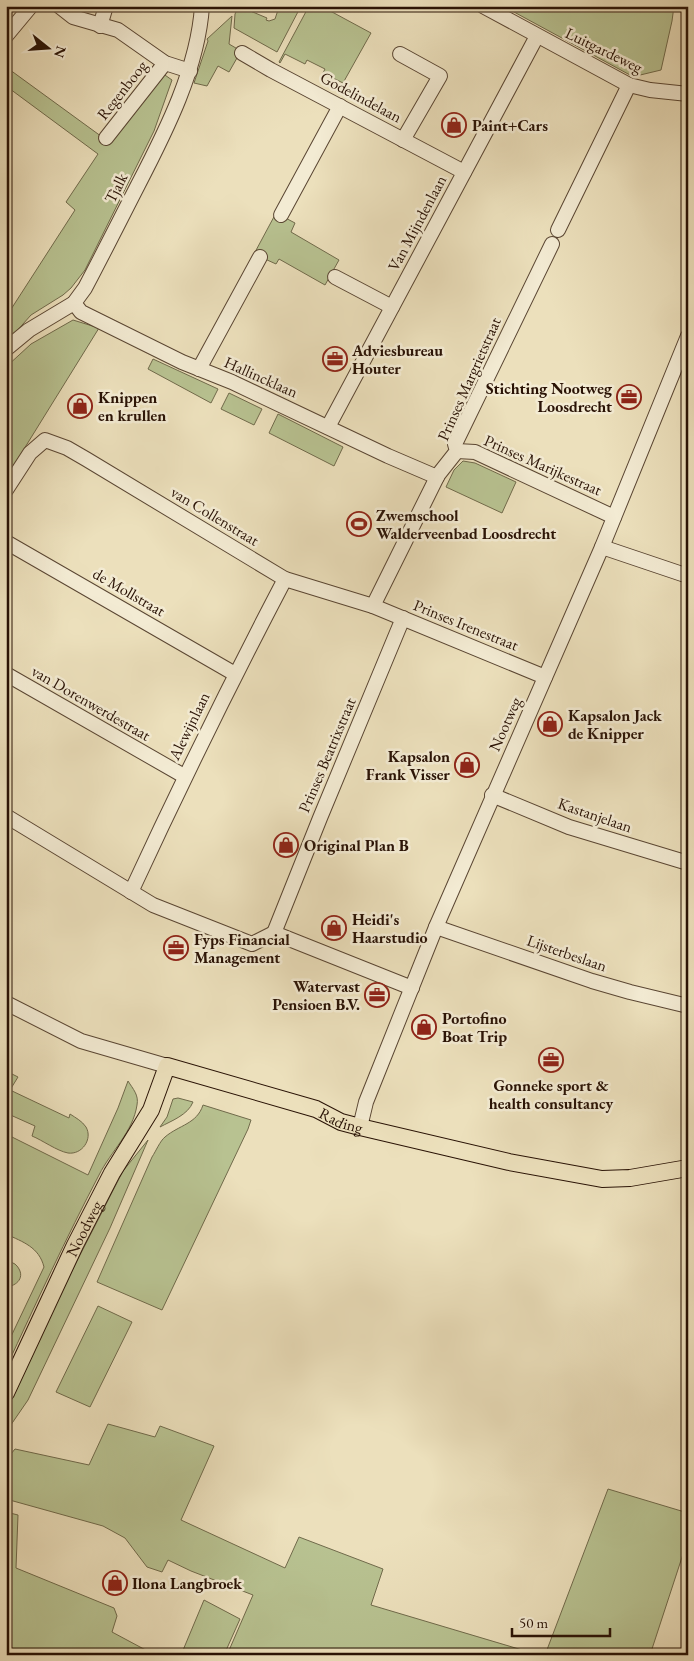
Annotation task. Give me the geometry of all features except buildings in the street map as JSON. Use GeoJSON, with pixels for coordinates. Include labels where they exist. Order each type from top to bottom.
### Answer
{"type":"FeatureCollection","features":[{"type":"Feature","properties":{"kind":"main road","name":"Rading"},"geometry":{"type":"LineString","coordinates":[[167,1066],[316,1109],[341,1122],[509,1162],[594,1178],[630,1178],[688,1168]]}},
{"type":"Feature","properties":{"kind":"main road","name":"Noodweg"},"geometry":{"type":"LineString","coordinates":[[6,1392],[79,1237],[112,1173],[151,1110],[167,1066]]}},
{"type":"Feature","properties":{"kind":"street"},"geometry":{"type":"LineString","coordinates":[[6,36],[31,6]]}},
{"type":"Feature","properties":{"kind":"street","name":"Regenboog"},"geometry":{"type":"LineString","coordinates":[[59,6],[72,17],[118,30],[164,63],[189,71]]}},
{"type":"Feature","properties":{"kind":"street"},"geometry":{"type":"LineString","coordinates":[[72,17],[82,6]]}},
{"type":"Feature","properties":{"kind":"street"},"geometry":{"type":"LineString","coordinates":[[100,26],[106,6]]}},
{"type":"Feature","properties":{"kind":"street","name":"Tjalk"},"geometry":{"type":"LineString","coordinates":[[6,349],[29,330],[74,303],[85,288],[160,142],[189,71],[198,43],[202,6]]}},
{"type":"Feature","properties":{"kind":"street","name":"Luitgardeweg"},"geometry":{"type":"LineString","coordinates":[[483,6],[629,84],[650,90],[688,94]]}},
{"type":"Feature","properties":{"kind":"street","name":"Van Mijndenlaan"},"geometry":{"type":"LineString","coordinates":[[328,427],[537,36]]}},
{"type":"Feature","properties":{"kind":"street","name":"Godelindelaan"},"geometry":{"type":"LineString","coordinates":[[242,52],[271,70],[464,172]]}},
{"type":"Feature","properties":{"kind":"street"},"geometry":{"type":"LineString","coordinates":[[400,54],[440,76],[403,140]]}},
{"type":"Feature","properties":{"kind":"street","name":"Regenboog"},"geometry":{"type":"LineString","coordinates":[[106,138],[164,63]]}},
{"type":"Feature","properties":{"kind":"street"},"geometry":{"type":"LineString","coordinates":[[558,230],[629,84]]}},
{"type":"Feature","properties":{"kind":"street"},"geometry":{"type":"LineString","coordinates":[[282,215],[340,106]]}},
{"type":"Feature","properties":{"kind":"street","name":"Prinses Margrietstraat"},"geometry":{"type":"LineString","coordinates":[[374,606],[437,477],[456,451],[455,444],[552,244]]}},
{"type":"Feature","properties":{"kind":"street"},"geometry":{"type":"LineString","coordinates":[[199,369],[260,257]]}},
{"type":"Feature","properties":{"kind":"street"},"geometry":{"type":"LineString","coordinates":[[335,277],[392,307]]}},
{"type":"Feature","properties":{"kind":"street","name":"Hallincklaan"},"geometry":{"type":"LineString","coordinates":[[74,303],[81,312],[155,349],[437,477]]}},
{"type":"Feature","properties":{"kind":"street","name":"Nootweg"},"geometry":{"type":"LineString","coordinates":[[360,1127],[366,1102],[436,927],[492,795],[602,547],[688,336]]}},
{"type":"Feature","properties":{"kind":"street","name":"van Collenstraat"},"geometry":{"type":"LineString","coordinates":[[6,490],[30,453],[46,440],[67,448],[285,579],[374,606]]}},
{"type":"Feature","properties":{"kind":"street","name":"Prinses Marijkestraat"},"geometry":{"type":"LineString","coordinates":[[456,451],[475,452],[614,517]]}},
{"type":"Feature","properties":{"kind":"street","name":"de Mollstraat"},"geometry":{"type":"LineString","coordinates":[[6,542],[235,674]]}},
{"type":"Feature","properties":{"kind":"street"},"geometry":{"type":"LineString","coordinates":[[602,547],[688,576]]}},
{"type":"Feature","properties":{"kind":"street","name":"Alewijnlaan"},"geometry":{"type":"LineString","coordinates":[[131,892],[184,776],[285,579]]}},
{"type":"Feature","properties":{"kind":"street","name":"Prinses Irenestraat"},"geometry":{"type":"LineString","coordinates":[[374,606],[545,677]]}},
{"type":"Feature","properties":{"kind":"street","name":"Prinses Beatrixstraat"},"geometry":{"type":"LineString","coordinates":[[274,933],[403,618]]}},
{"type":"Feature","properties":{"kind":"street","name":"van Dorenwerdestraat"},"geometry":{"type":"LineString","coordinates":[[6,674],[184,776]]}},
{"type":"Feature","properties":{"kind":"street","name":"Kastanjelaan"},"geometry":{"type":"LineString","coordinates":[[492,795],[569,827],[688,863]]}},
{"type":"Feature","properties":{"kind":"street"},"geometry":{"type":"LineString","coordinates":[[6,816],[152,905],[252,944],[274,933],[412,988]]}},
{"type":"Feature","properties":{"kind":"street","name":"Lijsterbeslaan"},"geometry":{"type":"LineString","coordinates":[[436,927],[592,981],[688,1006]]}},
{"type":"Feature","properties":{"kind":"street","name":"Rading"},"geometry":{"type":"LineString","coordinates":[[6,1003],[82,1041],[167,1066]]}},
{"type":"Feature","properties":{"kind":"green space"},"geometry":{"type":"Polygon","coordinates":[[[239,6],[249,8],[248,10],[267,18],[266,20],[269,21],[275,19],[278,10],[282,6],[301,6],[277,52],[234,28],[235,14],[239,6]]]}},
{"type":"Feature","properties":{"kind":"green space"},"geometry":{"type":"Polygon","coordinates":[[[309,6],[321,6],[371,33],[343,83],[323,73],[325,69],[307,60],[305,64],[285,54],[279,62],[309,6]]]}},
{"type":"Feature","properties":{"kind":"green space"},"geometry":{"type":"Polygon","coordinates":[[[518,6],[674,6],[661,70],[636,76],[630,75],[514,12],[518,6]]]}},
{"type":"Feature","properties":{"kind":"green space"},"geometry":{"type":"Polygon","coordinates":[[[232,16],[229,44],[241,51],[229,72],[218,66],[207,86],[194,83],[208,41],[207,39],[232,16]]]}},
{"type":"Feature","properties":{"kind":"green space"},"geometry":{"type":"Polygon","coordinates":[[[6,67],[109,142],[162,73],[172,80],[154,131],[85,270],[71,288],[31,315],[6,343],[6,317],[75,210],[66,202],[98,154],[6,86],[6,67]]]}},
{"type":"Feature","properties":{"kind":"green space"},"geometry":{"type":"Polygon","coordinates":[[[276,213],[295,223],[291,232],[339,260],[325,285],[279,259],[276,264],[254,254],[276,213]]]}},
{"type":"Feature","properties":{"kind":"green space"},"geometry":{"type":"Polygon","coordinates":[[[73,320],[99,328],[6,478],[6,367],[31,344],[73,320]]]}},
{"type":"Feature","properties":{"kind":"green space"},"geometry":{"type":"Polygon","coordinates":[[[153,359],[218,389],[211,403],[148,369],[153,359]]]}},
{"type":"Feature","properties":{"kind":"green space"},"geometry":{"type":"Polygon","coordinates":[[[229,393],[262,409],[254,425],[221,409],[229,393]]]}},
{"type":"Feature","properties":{"kind":"green space"},"geometry":{"type":"Polygon","coordinates":[[[278,414],[343,447],[334,466],[269,433],[278,414]]]}},
{"type":"Feature","properties":{"kind":"green space"},"geometry":{"type":"Polygon","coordinates":[[[463,461],[475,463],[516,482],[502,513],[446,487],[454,470],[463,461]]]}},
{"type":"Feature","properties":{"kind":"green space"},"geometry":{"type":"Polygon","coordinates":[[[6,1071],[18,1077],[10,1090],[69,1118],[70,1114],[83,1123],[88,1136],[82,1149],[73,1153],[59,1150],[32,1136],[35,1126],[6,1113],[6,1071]]]}},
{"type":"Feature","properties":{"kind":"green space"},"geometry":{"type":"Polygon","coordinates":[[[128,1081],[137,1098],[135,1115],[126,1133],[104,1166],[87,1199],[6,1368],[6,1347],[44,1267],[42,1260],[30,1246],[6,1234],[6,1134],[88,1175],[128,1081]]]}},
{"type":"Feature","properties":{"kind":"green space"},"geometry":{"type":"Polygon","coordinates":[[[178,1098],[193,1102],[191,1107],[174,1120],[160,1127],[167,1117],[173,1099],[178,1098]]]}},
{"type":"Feature","properties":{"kind":"green space"},"geometry":{"type":"Polygon","coordinates":[[[203,1105],[251,1120],[162,1310],[97,1282],[152,1157],[163,1139],[192,1120],[203,1105]]]}},
{"type":"Feature","properties":{"kind":"green space"},"geometry":{"type":"Polygon","coordinates":[[[148,1140],[110,1228],[28,1400],[6,1432],[6,1408],[57,1300],[123,1171],[148,1140]]]}},
{"type":"Feature","properties":{"kind":"green space"},"geometry":{"type":"Polygon","coordinates":[[[6,1260],[14,1263],[21,1274],[17,1283],[6,1287],[6,1260]]]}},
{"type":"Feature","properties":{"kind":"green space"},"geometry":{"type":"Polygon","coordinates":[[[98,1306],[132,1322],[90,1407],[56,1392],[98,1306]]]}},
{"type":"Feature","properties":{"kind":"green space"},"geometry":{"type":"Polygon","coordinates":[[[108,1424],[155,1437],[160,1426],[214,1446],[181,1520],[285,1568],[299,1537],[383,1569],[371,1605],[539,1655],[227,1655],[253,1595],[168,1560],[162,1572],[147,1567],[125,1538],[103,1526],[6,1499],[6,1460],[15,1449],[89,1465],[108,1424]]]}},
{"type":"Feature","properties":{"kind":"green space"},"geometry":{"type":"Polygon","coordinates":[[[608,1489],[688,1513],[688,1545],[686,1545],[650,1655],[545,1655],[608,1489]]]}},
{"type":"Feature","properties":{"kind":"green space"},"geometry":{"type":"Polygon","coordinates":[[[6,1512],[18,1515],[16,1568],[114,1608],[117,1616],[112,1632],[155,1655],[6,1655],[6,1512]]]}},
{"type":"Feature","properties":{"kind":"green space"},"geometry":{"type":"Polygon","coordinates":[[[204,1600],[240,1619],[224,1655],[181,1655],[204,1600]]]}},
{"type":"Feature","properties":{"kind":"place","name":"Paint+Cars"},"geometry":{"type":"Point","coordinates":[454,125]}},
{"type":"Feature","properties":{"kind":"place","name":"Adviesbureau Houter"},"geometry":{"type":"Point","coordinates":[335,359]}},
{"type":"Feature","properties":{"kind":"place","name":"Stichting Nootweg Loosdrecht"},"geometry":{"type":"Point","coordinates":[629,397]}},
{"type":"Feature","properties":{"kind":"place","name":"Knippen en krullen"},"geometry":{"type":"Point","coordinates":[80,406]}},
{"type":"Feature","properties":{"kind":"place","name":"Zwemschool Walderveenbad Loosdrecht"},"geometry":{"type":"Point","coordinates":[359,524]}},
{"type":"Feature","properties":{"kind":"place","name":"Kapsalon Jack de Knipper"},"geometry":{"type":"Point","coordinates":[550,724]}},
{"type":"Feature","properties":{"kind":"place","name":"Kapsalon Frank Visser"},"geometry":{"type":"Point","coordinates":[467,765]}},
{"type":"Feature","properties":{"kind":"place","name":"Original Plan B"},"geometry":{"type":"Point","coordinates":[286,845]}},
{"type":"Feature","properties":{"kind":"place","name":"Heidi's Haarstudio"},"geometry":{"type":"Point","coordinates":[334,928]}},
{"type":"Feature","properties":{"kind":"place","name":"Fyps Financial Management"},"geometry":{"type":"Point","coordinates":[176,948]}},
{"type":"Feature","properties":{"kind":"place","name":"Watervast Pensioen B.V."},"geometry":{"type":"Point","coordinates":[377,995]}},
{"type":"Feature","properties":{"kind":"place","name":"Portofino Boat Trip"},"geometry":{"type":"Point","coordinates":[424,1027]}},
{"type":"Feature","properties":{"kind":"place","name":"Gonneke sport & health consultancy"},"geometry":{"type":"Point","coordinates":[551,1060]}},
{"type":"Feature","properties":{"kind":"place","name":"Ilona Langbroek"},"geometry":{"type":"Point","coordinates":[115,1583]}}]}
